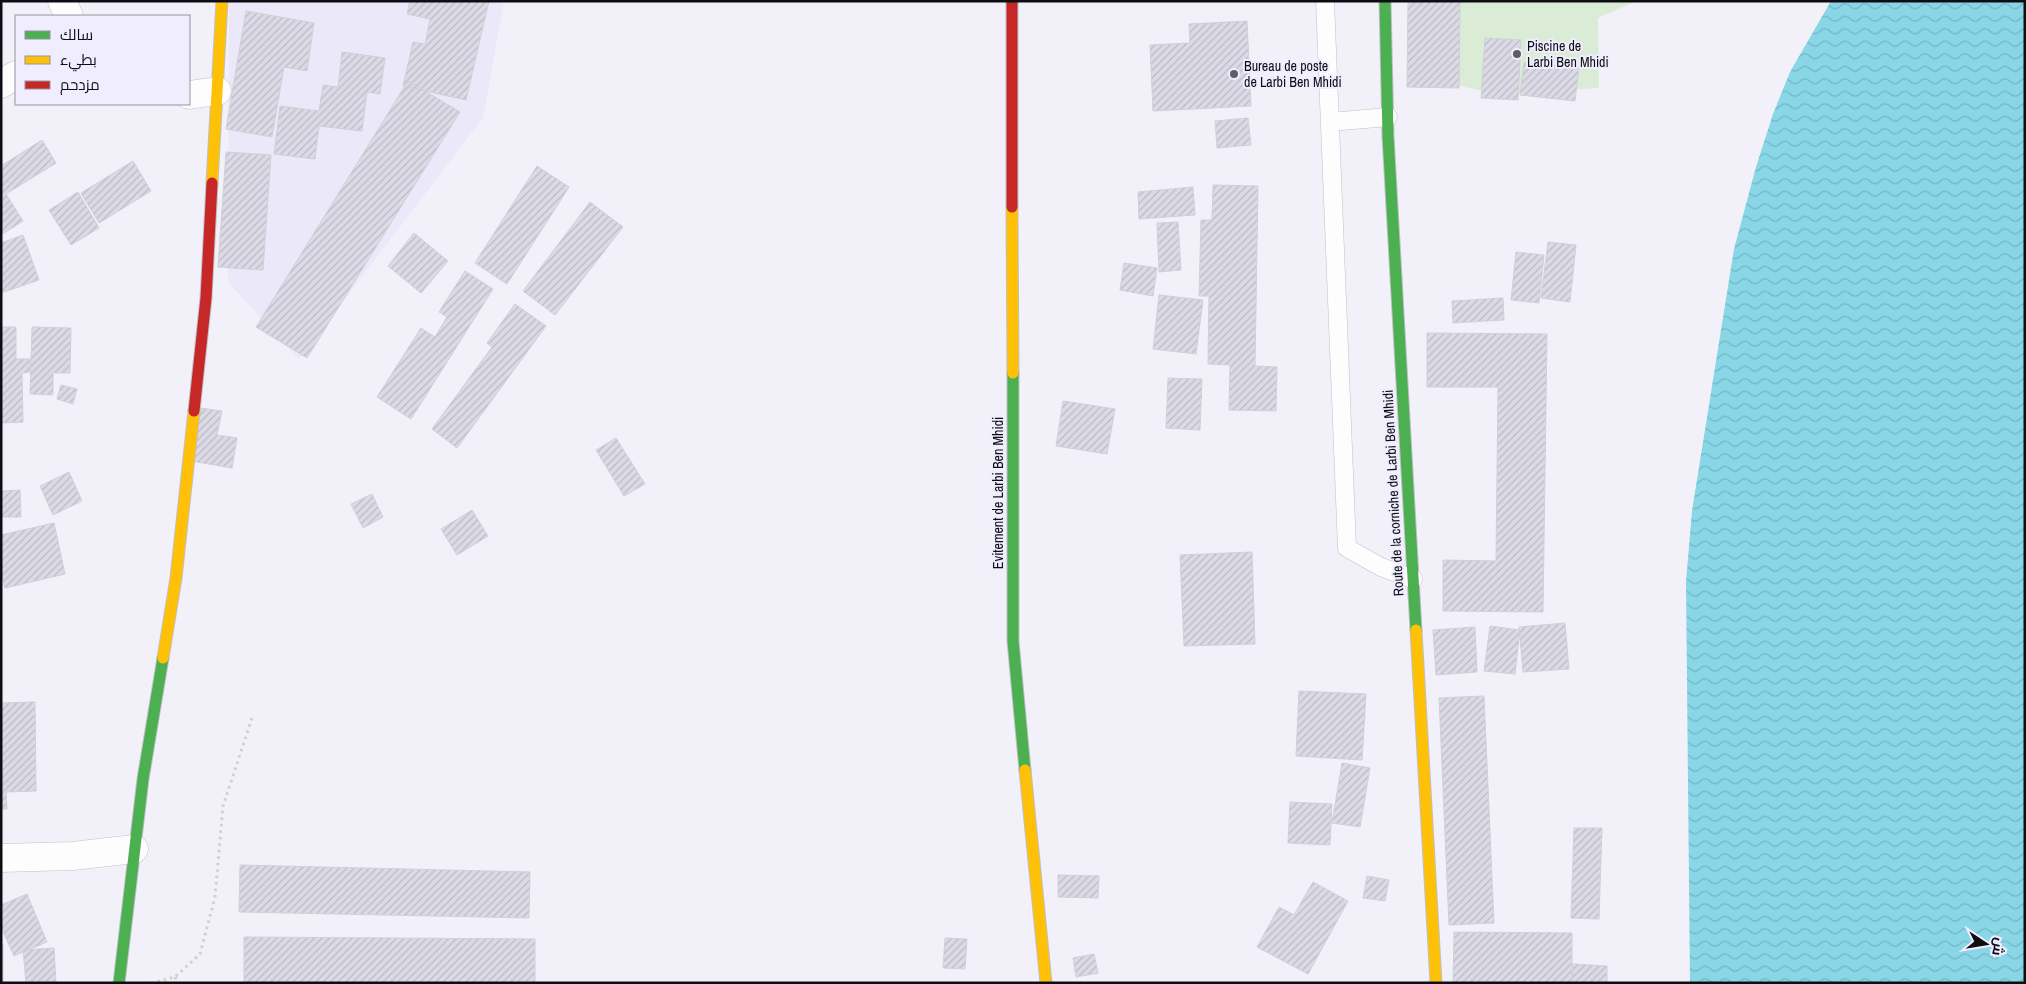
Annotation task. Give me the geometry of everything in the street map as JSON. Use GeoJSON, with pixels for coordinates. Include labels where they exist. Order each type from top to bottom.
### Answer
{"type":"FeatureCollection","features":[{"type":"Feature","properties":{"kind":"street"},"geometry":{"type":"LineString","coordinates":[[62,1],[69,15]]}},
{"type":"Feature","properties":{"kind":"street"},"geometry":{"type":"LineString","coordinates":[[119,983],[143,779],[176,578],[199,365],[206,298],[222,1]]}},
{"type":"Feature","properties":{"kind":"street","name":"Evitement de Larbi Ben Mhidi"},"geometry":{"type":"LineString","coordinates":[[1012,1],[1013,641],[1046,983]]}},
{"type":"Feature","properties":{"kind":"street","name":"Route de la corniche de Larbi Ben Mhidi"},"geometry":{"type":"LineString","coordinates":[[1385,1],[1388,118],[1436,983]]}},
{"type":"Feature","properties":{"kind":"street"},"geometry":{"type":"LineString","coordinates":[[1,84],[15,75]]}},
{"type":"Feature","properties":{"kind":"street"},"geometry":{"type":"LineString","coordinates":[[190,95],[217,91]]}},
{"type":"Feature","properties":{"kind":"street"},"geometry":{"type":"LineString","coordinates":[[1,858],[73,856],[134,849]]}},
{"type":"Feature","properties":{"kind":"lane"},"geometry":{"type":"LineString","coordinates":[[1325,1],[1347,548],[1381,567],[1413,579]]}},
{"type":"Feature","properties":{"kind":"lane"},"geometry":{"type":"LineString","coordinates":[[1330,122],[1388,118]]}},
{"type":"Feature","properties":{"kind":"path"},"geometry":{"type":"LineString","coordinates":[[151,983],[175,977],[200,954],[215,897],[223,806],[252,718]]}},
{"type":"Feature","properties":{"kind":"path"},"geometry":{"type":"LineString","coordinates":[[175,977],[178,983]]}},
{"type":"Feature","properties":{"kind":"shaded area"},"geometry":{"type":"Polygon","coordinates":[[[229,1],[504,1],[483,118],[299,359],[228,282],[229,1]]]}},
{"type":"Feature","properties":{"kind":"green space","name":"Piscine de Larbi Ben Mhidi"},"geometry":{"type":"Polygon","coordinates":[[[1424,1],[1637,1],[1598,18],[1599,88],[1502,95],[1443,82],[1424,1]]]}},
{"type":"Feature","properties":{"kind":"water"},"geometry":{"type":"Polygon","coordinates":[[[1831,1],[2025,1],[2025,983],[1690,983],[1686,582],[1692,511],[1734,249],[1756,167],[1773,114],[1790,72],[1831,1]]]}},
{"type":"Feature","properties":{"kind":"building"},"geometry":{"type":"Polygon","coordinates":[[[410,1],[489,1],[466,100],[403,86],[413,42],[425,44],[430,19],[407,14],[410,1]]]}},
{"type":"Feature","properties":{"kind":"building"},"geometry":{"type":"Polygon","coordinates":[[[1408,1],[1460,1],[1459,88],[1407,87],[1408,1]]]}},
{"type":"Feature","properties":{"kind":"building"},"geometry":{"type":"Polygon","coordinates":[[[246,11],[314,23],[307,71],[284,67],[272,137],[226,129],[246,11]]]}},
{"type":"Feature","properties":{"kind":"building"},"geometry":{"type":"Polygon","coordinates":[[[1247,21],[1251,106],[1153,111],[1150,45],[1190,43],[1189,24],[1247,21]]]}},
{"type":"Feature","properties":{"kind":"building"},"geometry":{"type":"Polygon","coordinates":[[[1485,38],[1521,40],[1518,100],[1481,98],[1485,38]]]}},
{"type":"Feature","properties":{"kind":"building"},"geometry":{"type":"Polygon","coordinates":[[[342,52],[385,58],[380,94],[367,92],[362,131],[319,126],[315,159],[274,154],[280,106],[319,111],[323,85],[338,87],[342,52]]]}},
{"type":"Feature","properties":{"kind":"building"},"geometry":{"type":"Polygon","coordinates":[[[1524,62],[1579,68],[1575,101],[1520,95],[1524,62]]]}},
{"type":"Feature","properties":{"kind":"building"},"geometry":{"type":"Polygon","coordinates":[[[408,81],[460,112],[307,358],[256,327],[408,81]]]}},
{"type":"Feature","properties":{"kind":"building"},"geometry":{"type":"Polygon","coordinates":[[[1248,118],[1251,145],[1217,148],[1215,121],[1248,118]]]}},
{"type":"Feature","properties":{"kind":"building"},"geometry":{"type":"Polygon","coordinates":[[[42,140],[56,163],[6,194],[23,221],[1,235],[1,166],[42,140]]]}},
{"type":"Feature","properties":{"kind":"building"},"geometry":{"type":"Polygon","coordinates":[[[226,152],[271,155],[263,270],[218,267],[226,152]]]}},
{"type":"Feature","properties":{"kind":"building"},"geometry":{"type":"Polygon","coordinates":[[[133,161],[151,191],[99,223],[81,193],[133,161]]]}},
{"type":"Feature","properties":{"kind":"building"},"geometry":{"type":"Polygon","coordinates":[[[537,166],[569,187],[507,284],[475,263],[537,166]]]}},
{"type":"Feature","properties":{"kind":"building"},"geometry":{"type":"Polygon","coordinates":[[[1213,185],[1258,186],[1255,366],[1277,367],[1276,411],[1229,410],[1230,365],[1208,364],[1209,296],[1199,296],[1201,220],[1212,220],[1213,185]]]}},
{"type":"Feature","properties":{"kind":"building"},"geometry":{"type":"Polygon","coordinates":[[[1193,187],[1195,215],[1139,219],[1138,192],[1193,187]]]}},
{"type":"Feature","properties":{"kind":"building"},"geometry":{"type":"Polygon","coordinates":[[[78,192],[99,228],[71,245],[49,210],[78,192]]]}},
{"type":"Feature","properties":{"kind":"building"},"geometry":{"type":"Polygon","coordinates":[[[590,202],[623,227],[555,315],[523,291],[590,202]]]}},
{"type":"Feature","properties":{"kind":"building"},"geometry":{"type":"Polygon","coordinates":[[[1178,222],[1181,270],[1159,272],[1157,223],[1178,222]]]}},
{"type":"Feature","properties":{"kind":"building"},"geometry":{"type":"Polygon","coordinates":[[[414,233],[448,261],[421,293],[388,266],[414,233]]]}},
{"type":"Feature","properties":{"kind":"building"},"geometry":{"type":"Polygon","coordinates":[[[23,235],[39,280],[1,293],[1,243],[23,235]]]}},
{"type":"Feature","properties":{"kind":"building"},"geometry":{"type":"Polygon","coordinates":[[[1548,242],[1576,245],[1570,302],[1541,298],[1548,242]]]}},
{"type":"Feature","properties":{"kind":"building"},"geometry":{"type":"Polygon","coordinates":[[[1516,252],[1544,255],[1539,303],[1511,300],[1516,252]]]}},
{"type":"Feature","properties":{"kind":"building"},"geometry":{"type":"Polygon","coordinates":[[[1124,263],[1157,268],[1153,296],[1120,290],[1124,263]]]}},
{"type":"Feature","properties":{"kind":"building"},"geometry":{"type":"Polygon","coordinates":[[[465,271],[493,289],[411,419],[377,397],[421,328],[435,337],[447,317],[439,312],[465,271]]]}},
{"type":"Feature","properties":{"kind":"building"},"geometry":{"type":"Polygon","coordinates":[[[1159,295],[1203,300],[1196,354],[1153,349],[1159,295]]]}},
{"type":"Feature","properties":{"kind":"building"},"geometry":{"type":"Polygon","coordinates":[[[1503,298],[1504,320],[1453,323],[1452,301],[1503,298]]]}},
{"type":"Feature","properties":{"kind":"building"},"geometry":{"type":"Polygon","coordinates":[[[515,304],[546,326],[457,448],[432,429],[492,347],[487,343],[515,304]]]}},
{"type":"Feature","properties":{"kind":"building"},"geometry":{"type":"Polygon","coordinates":[[[1,327],[16,327],[16,359],[30,359],[30,372],[22,373],[23,422],[1,423],[1,327]]]}},
{"type":"Feature","properties":{"kind":"building"},"geometry":{"type":"Polygon","coordinates":[[[32,327],[71,328],[70,373],[53,373],[53,395],[30,394],[32,327]]]}},
{"type":"Feature","properties":{"kind":"building"},"geometry":{"type":"Polygon","coordinates":[[[1427,333],[1547,334],[1543,612],[1443,611],[1443,560],[1496,561],[1498,387],[1427,387],[1427,333]]]}},
{"type":"Feature","properties":{"kind":"building"},"geometry":{"type":"Polygon","coordinates":[[[1168,378],[1202,379],[1200,430],[1166,428],[1168,378]]]}},
{"type":"Feature","properties":{"kind":"building"},"geometry":{"type":"Polygon","coordinates":[[[61,385],[77,389],[73,404],[57,399],[61,385]]]}},
{"type":"Feature","properties":{"kind":"building"},"geometry":{"type":"Polygon","coordinates":[[[1063,401],[1115,409],[1107,454],[1056,446],[1063,401]]]}},
{"type":"Feature","properties":{"kind":"building"},"geometry":{"type":"Polygon","coordinates":[[[200,408],[222,411],[217,435],[237,438],[232,468],[191,461],[200,408]]]}},
{"type":"Feature","properties":{"kind":"building"},"geometry":{"type":"Polygon","coordinates":[[[616,438],[645,484],[624,496],[596,450],[616,438]]]}},
{"type":"Feature","properties":{"kind":"building"},"geometry":{"type":"Polygon","coordinates":[[[69,472],[82,501],[53,515],[40,486],[69,472]]]}},
{"type":"Feature","properties":{"kind":"building"},"geometry":{"type":"Polygon","coordinates":[[[20,490],[21,517],[1,517],[1,491],[20,490]]]}},
{"type":"Feature","properties":{"kind":"building"},"geometry":{"type":"Polygon","coordinates":[[[372,494],[383,517],[363,528],[351,504],[372,494]]]}},
{"type":"Feature","properties":{"kind":"building"},"geometry":{"type":"Polygon","coordinates":[[[472,510],[488,536],[457,555],[441,529],[472,510]]]}},
{"type":"Feature","properties":{"kind":"building"},"geometry":{"type":"Polygon","coordinates":[[[54,523],[65,574],[5,588],[1,573],[1,535],[54,523]]]}},
{"type":"Feature","properties":{"kind":"building"},"geometry":{"type":"Polygon","coordinates":[[[1252,552],[1255,644],[1184,646],[1180,555],[1252,552]]]}},
{"type":"Feature","properties":{"kind":"building"},"geometry":{"type":"Polygon","coordinates":[[[1565,623],[1569,669],[1523,672],[1519,627],[1565,623]]]}},
{"type":"Feature","properties":{"kind":"building"},"geometry":{"type":"Polygon","coordinates":[[[1490,626],[1520,630],[1515,674],[1484,671],[1490,626]]]}},
{"type":"Feature","properties":{"kind":"building"},"geometry":{"type":"Polygon","coordinates":[[[1475,627],[1477,672],[1436,675],[1433,630],[1475,627]]]}},
{"type":"Feature","properties":{"kind":"building"},"geometry":{"type":"Polygon","coordinates":[[[1299,691],[1366,694],[1362,760],[1296,756],[1299,691]]]}},
{"type":"Feature","properties":{"kind":"building"},"geometry":{"type":"Polygon","coordinates":[[[1484,696],[1494,923],[1449,925],[1439,698],[1484,696]]]}},
{"type":"Feature","properties":{"kind":"building"},"geometry":{"type":"Polygon","coordinates":[[[35,702],[36,791],[6,792],[7,809],[1,809],[1,703],[35,702]]]}},
{"type":"Feature","properties":{"kind":"building"},"geometry":{"type":"Polygon","coordinates":[[[1342,763],[1370,768],[1360,827],[1332,823],[1342,763]]]}},
{"type":"Feature","properties":{"kind":"building"},"geometry":{"type":"Polygon","coordinates":[[[1290,802],[1332,804],[1330,845],[1288,843],[1290,802]]]}},
{"type":"Feature","properties":{"kind":"building"},"geometry":{"type":"Polygon","coordinates":[[[1574,828],[1602,828],[1599,919],[1571,918],[1574,828]]]}},
{"type":"Feature","properties":{"kind":"building"},"geometry":{"type":"Polygon","coordinates":[[[240,865],[530,872],[529,918],[239,912],[240,865]]]}},
{"type":"Feature","properties":{"kind":"building"},"geometry":{"type":"Polygon","coordinates":[[[1058,875],[1099,876],[1098,898],[1058,897],[1058,875]]]}},
{"type":"Feature","properties":{"kind":"building"},"geometry":{"type":"Polygon","coordinates":[[[1367,876],[1389,880],[1385,901],[1363,898],[1367,876]]]}},
{"type":"Feature","properties":{"kind":"building"},"geometry":{"type":"Polygon","coordinates":[[[1313,882],[1348,901],[1308,974],[1257,947],[1279,907],[1294,915],[1313,882]]]}},
{"type":"Feature","properties":{"kind":"building"},"geometry":{"type":"Polygon","coordinates":[[[27,894],[47,942],[14,956],[1,927],[1,905],[27,894]]]}},
{"type":"Feature","properties":{"kind":"building"},"geometry":{"type":"Polygon","coordinates":[[[1454,932],[1572,933],[1572,983],[1453,983],[1454,932]]]}},
{"type":"Feature","properties":{"kind":"building"},"geometry":{"type":"Polygon","coordinates":[[[244,937],[535,939],[535,983],[244,983],[244,937]]]}},
{"type":"Feature","properties":{"kind":"building"},"geometry":{"type":"Polygon","coordinates":[[[945,938],[967,939],[965,969],[943,968],[945,938]]]}},
{"type":"Feature","properties":{"kind":"building"},"geometry":{"type":"Polygon","coordinates":[[[1,944],[3,944],[3,983],[1,983],[1,944]]]}},
{"type":"Feature","properties":{"kind":"building"},"geometry":{"type":"Polygon","coordinates":[[[54,948],[56,983],[26,983],[23,950],[54,948]]]}},
{"type":"Feature","properties":{"kind":"building"},"geometry":{"type":"Polygon","coordinates":[[[1094,954],[1098,973],[1076,977],[1073,958],[1094,954]]]}},
{"type":"Feature","properties":{"kind":"building"},"geometry":{"type":"Polygon","coordinates":[[[1573,964],[1607,966],[1607,983],[1572,983],[1573,964]]]}},
{"type":"Feature","properties":{"kind":"traffic: fast"},"geometry":{"type":"LineString","coordinates":[[1385,1],[1388,136],[1416,630]]}},
{"type":"Feature","properties":{"kind":"traffic: fast"},"geometry":{"type":"LineString","coordinates":[[1013,373],[1013,641],[1025,770]]}},
{"type":"Feature","properties":{"kind":"traffic: fast"},"geometry":{"type":"LineString","coordinates":[[119,983],[143,779],[163,658]]}},
{"type":"Feature","properties":{"kind":"traffic: slow"},"geometry":{"type":"LineString","coordinates":[[212,183],[222,1]]}},
{"type":"Feature","properties":{"kind":"traffic: slow"},"geometry":{"type":"LineString","coordinates":[[1012,207],[1013,373]]}},
{"type":"Feature","properties":{"kind":"traffic: slow"},"geometry":{"type":"LineString","coordinates":[[163,658],[176,578],[194,411]]}},
{"type":"Feature","properties":{"kind":"traffic: slow"},"geometry":{"type":"LineString","coordinates":[[1416,630],[1436,983]]}},
{"type":"Feature","properties":{"kind":"traffic: slow"},"geometry":{"type":"LineString","coordinates":[[1025,770],[1046,983]]}},
{"type":"Feature","properties":{"kind":"traffic: jam"},"geometry":{"type":"LineString","coordinates":[[1012,1],[1012,207]]}},
{"type":"Feature","properties":{"kind":"traffic: jam"},"geometry":{"type":"LineString","coordinates":[[194,411],[206,298],[212,183]]}},
{"type":"Feature","properties":{"kind":"place","name":"Piscine de Larbi Ben Mhidi"},"geometry":{"type":"Point","coordinates":[1517,54]}},
{"type":"Feature","properties":{"kind":"place","name":"Bureau de poste de Larbi Ben Mhidi"},"geometry":{"type":"Point","coordinates":[1234,74]}}]}
